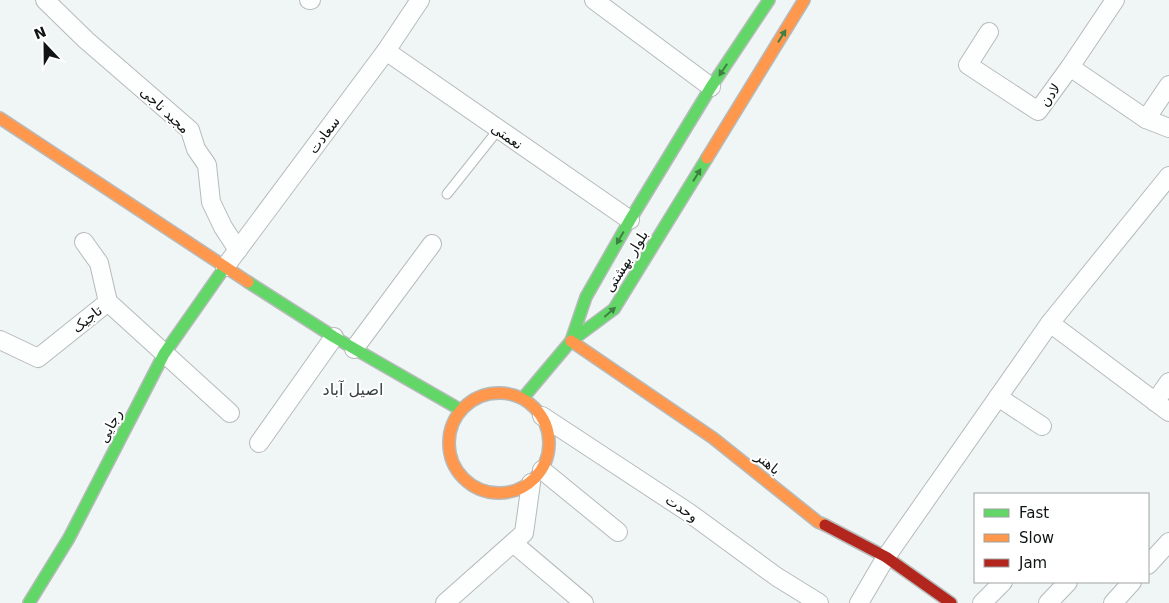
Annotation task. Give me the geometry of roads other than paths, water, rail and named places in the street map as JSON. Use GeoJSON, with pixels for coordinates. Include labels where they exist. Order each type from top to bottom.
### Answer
{"type":"FeatureCollection","features":[{"type":"Feature","properties":{"kind":"main road","name":"بلوار بهشتی"},"geometry":{"type":"LineString","coordinates":[[571,341],[586,297],[630,220],[711,87],[769,0]]}},
{"type":"Feature","properties":{"kind":"main road","name":"بلوار بهشتی"},"geometry":{"type":"LineString","coordinates":[[571,341],[614,310],[804,0]]}},
{"type":"Feature","properties":{"kind":"main road"},"geometry":{"type":"LineString","coordinates":[[0,118],[225,267],[354,349],[461,410]]}},
{"type":"Feature","properties":{"kind":"main road","name":"رجایی"},"geometry":{"type":"LineString","coordinates":[[29,603],[70,538],[164,354],[225,267]]}},
{"type":"Feature","properties":{"kind":"main road"},"geometry":{"type":"LineString","coordinates":[[523,398],[571,341]]}},
{"type":"Feature","properties":{"kind":"main road","name":"باهنر"},"geometry":{"type":"LineString","coordinates":[[571,341],[713,438],[818,522],[886,557],[951,603]]}},
{"type":"Feature","properties":{"kind":"main road"},"geometry":{"type":"LineString","coordinates":[[507,393],[523,398],[536,408],[546,422],[550,438],[549,455],[537,476],[517,491],[500,494],[484,492],[469,484],[458,472],[450,457],[449,441],[452,424],[461,410],[474,399],[490,394],[507,393]]}},
{"type":"Feature","properties":{"kind":"street","name":"مجید ناجی"},"geometry":{"type":"LineString","coordinates":[[45,0],[86,40],[190,130],[196,149],[207,165],[211,202],[223,227],[238,250]]}},
{"type":"Feature","properties":{"kind":"street","name":"سعادت"},"geometry":{"type":"LineString","coordinates":[[225,267],[386,51],[420,0]]}},
{"type":"Feature","properties":{"kind":"street"},"geometry":{"type":"LineString","coordinates":[[594,0],[711,87]]}},
{"type":"Feature","properties":{"kind":"street","name":"لادن"},"geometry":{"type":"LineString","coordinates":[[989,32],[968,65],[1038,112],[1114,0]]}},
{"type":"Feature","properties":{"kind":"street","name":"نعمتی"},"geometry":{"type":"LineString","coordinates":[[386,51],[630,220]]}},
{"type":"Feature","properties":{"kind":"street"},"geometry":{"type":"LineString","coordinates":[[1070,67],[1146,118],[1169,128]]}},
{"type":"Feature","properties":{"kind":"street"},"geometry":{"type":"LineString","coordinates":[[1146,118],[1169,85]]}},
{"type":"Feature","properties":{"kind":"street"},"geometry":{"type":"LineString","coordinates":[[858,603],[886,557],[1050,323],[1169,176]]}},
{"type":"Feature","properties":{"kind":"street"},"geometry":{"type":"LineString","coordinates":[[84,242],[99,264],[108,302]]}},
{"type":"Feature","properties":{"kind":"street"},"geometry":{"type":"LineString","coordinates":[[354,349],[432,244]]}},
{"type":"Feature","properties":{"kind":"street","name":"تاجیک"},"geometry":{"type":"LineString","coordinates":[[0,340],[38,358],[108,302],[230,413]]}},
{"type":"Feature","properties":{"kind":"street"},"geometry":{"type":"LineString","coordinates":[[1050,323],[1162,407],[1169,382]]}},
{"type":"Feature","properties":{"kind":"street"},"geometry":{"type":"LineString","coordinates":[[259,443],[334,336]]}},
{"type":"Feature","properties":{"kind":"street"},"geometry":{"type":"LineString","coordinates":[[998,397],[1042,426]]}},
{"type":"Feature","properties":{"kind":"street","name":"وحدت"},"geometry":{"type":"LineString","coordinates":[[542,416],[688,512],[776,577],[819,603]]}},
{"type":"Feature","properties":{"kind":"street"},"geometry":{"type":"LineString","coordinates":[[445,603],[524,533],[537,476],[618,532]]}},
{"type":"Feature","properties":{"kind":"street"},"geometry":{"type":"LineString","coordinates":[[1149,564],[1169,542]]}},
{"type":"Feature","properties":{"kind":"street"},"geometry":{"type":"LineString","coordinates":[[513,543],[565,597],[584,603]]}},
{"type":"Feature","properties":{"kind":"street"},"geometry":{"type":"LineString","coordinates":[[982,603],[1003,583]]}},
{"type":"Feature","properties":{"kind":"street"},"geometry":{"type":"LineString","coordinates":[[1048,603],[1067,583]]}},
{"type":"Feature","properties":{"kind":"street"},"geometry":{"type":"LineString","coordinates":[[1112,603],[1131,583]]}},
{"type":"Feature","properties":{"kind":"lane"},"geometry":{"type":"LineString","coordinates":[[447,194],[498,130]]}},
{"type":"Feature","properties":{"kind":"district","name":"اصیل آباد"},"geometry":{"type":"Point","coordinates":[353,389]}}]}
